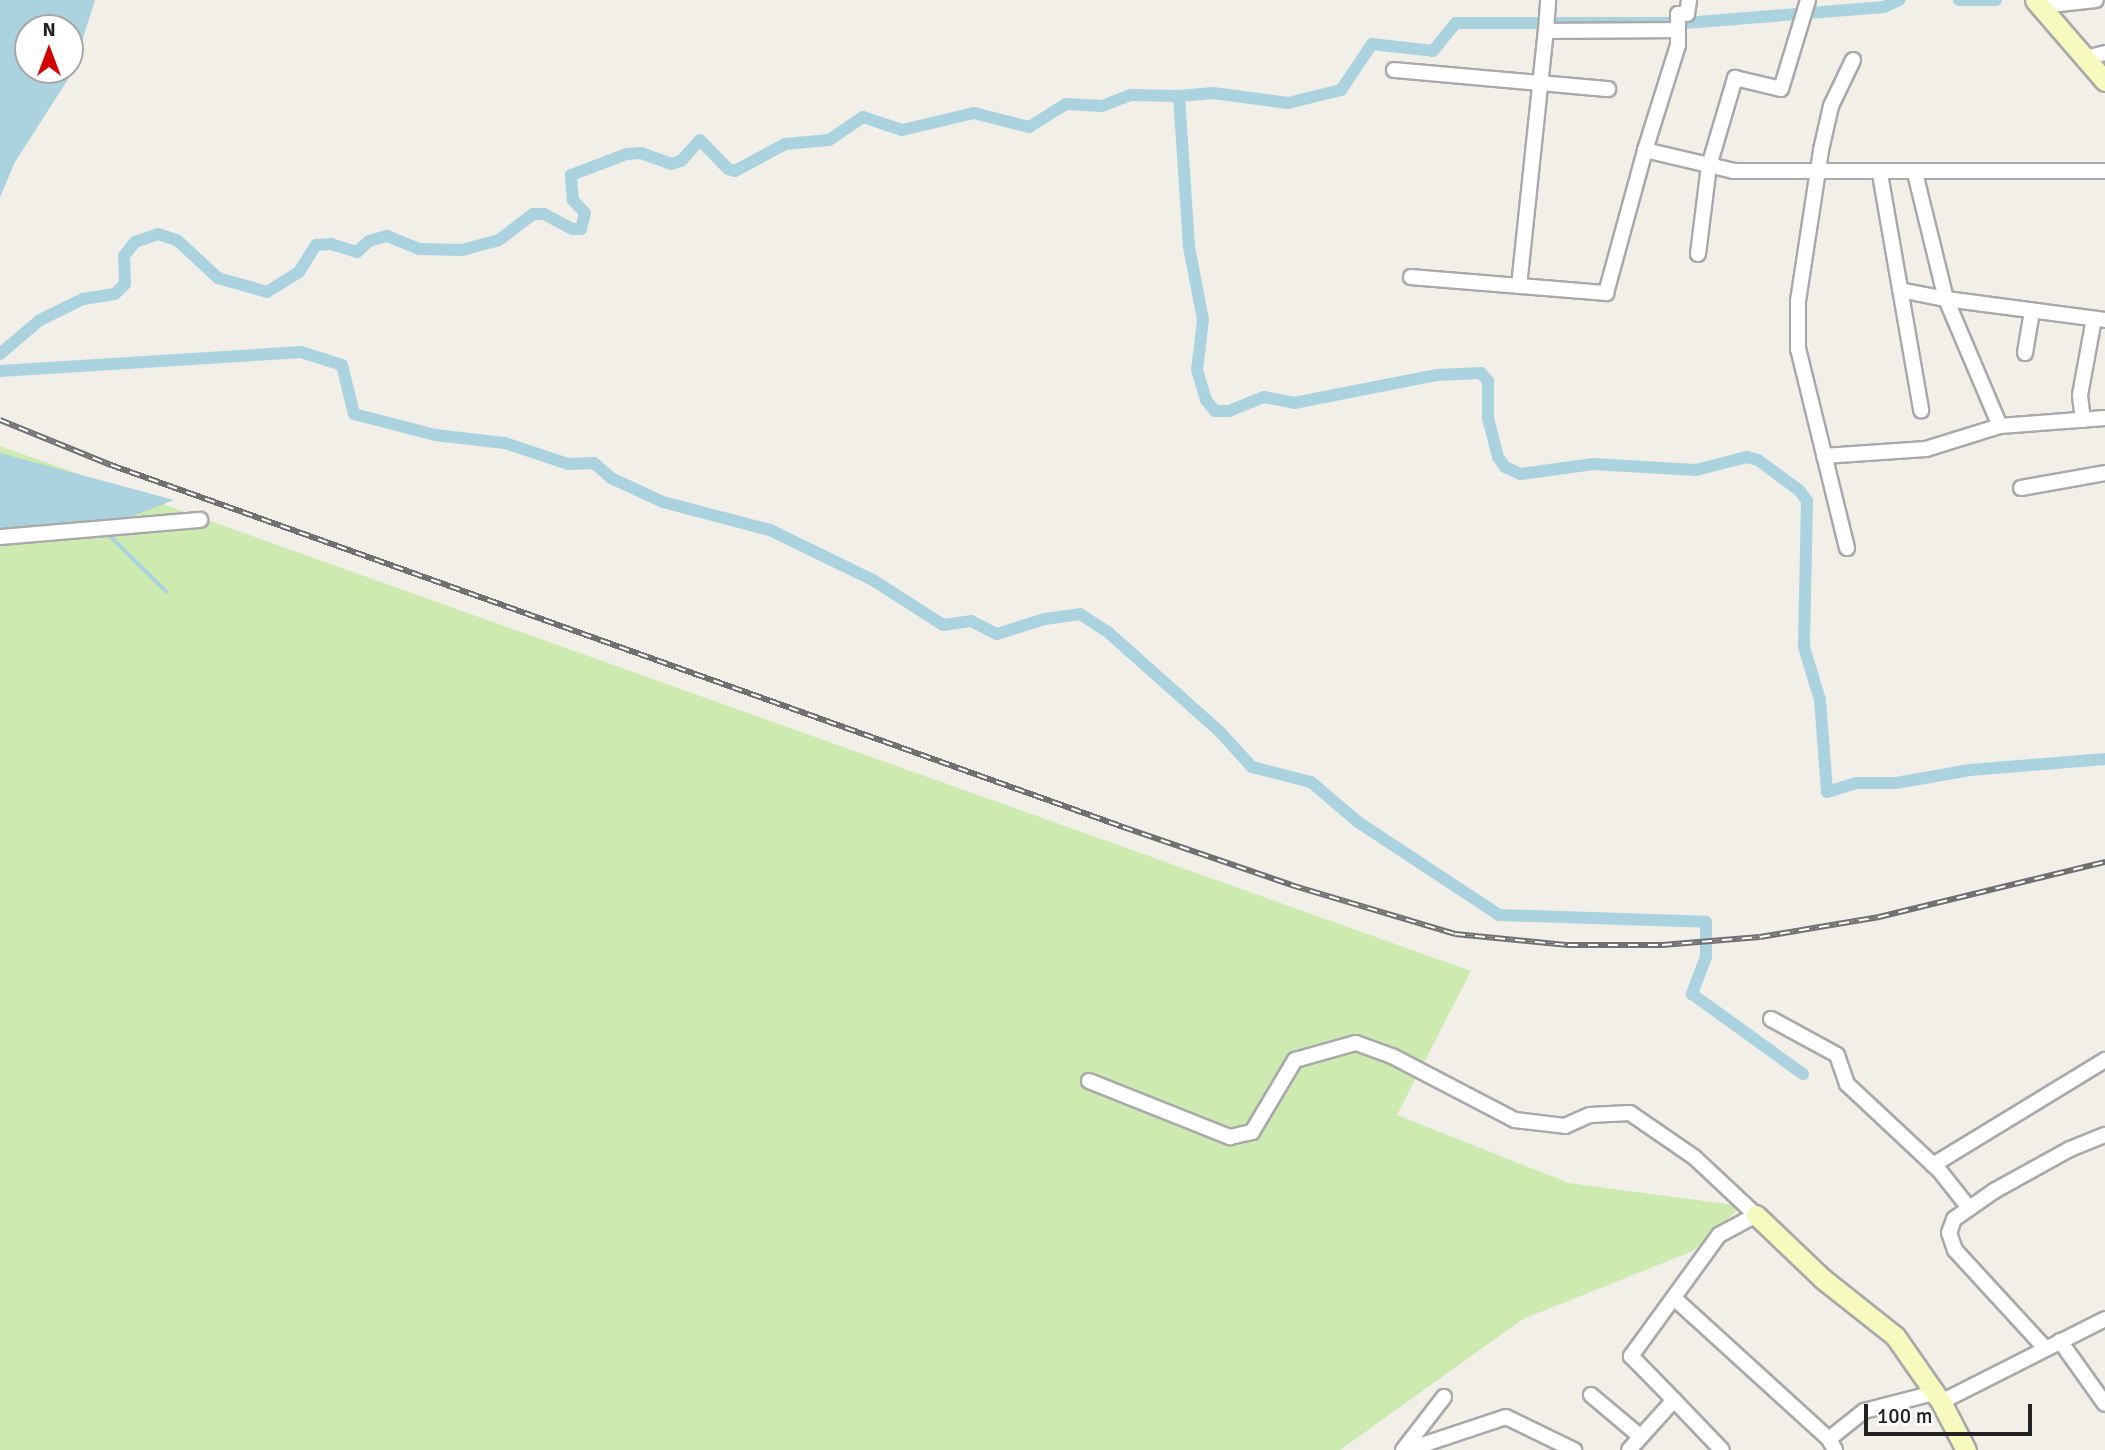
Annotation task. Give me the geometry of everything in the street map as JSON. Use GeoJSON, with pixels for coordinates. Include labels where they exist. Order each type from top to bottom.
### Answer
{"type":"FeatureCollection","features":[{"type":"Feature","properties":{"kind":"street"},"geometry":{"type":"LineString","coordinates":[[1519,286],[1548,0]]}},
{"type":"Feature","properties":{"kind":"street"},"geometry":{"type":"LineString","coordinates":[[1410,277],[1606,293],[1645,150],[1678,45],[1678,14],[1687,14],[1689,0]]}},
{"type":"Feature","properties":{"kind":"street"},"geometry":{"type":"LineString","coordinates":[[1698,254],[1709,166],[1735,78],[1781,89],[1808,0]]}},
{"type":"Feature","properties":{"kind":"street"},"geometry":{"type":"LineString","coordinates":[[2038,3],[2096,0]]}},
{"type":"Feature","properties":{"kind":"street"},"geometry":{"type":"LineString","coordinates":[[2038,3],[2105,81]]}},
{"type":"Feature","properties":{"kind":"street"},"geometry":{"type":"LineString","coordinates":[[1546,31],[1678,30]]}},
{"type":"Feature","properties":{"kind":"street"},"geometry":{"type":"LineString","coordinates":[[2085,58],[2105,53]]}},
{"type":"Feature","properties":{"kind":"street"},"geometry":{"type":"LineString","coordinates":[[1847,548],[1798,349],[1798,301],[1830,106],[1853,60]]}},
{"type":"Feature","properties":{"kind":"street"},"geometry":{"type":"LineString","coordinates":[[1394,70],[1608,89]]}},
{"type":"Feature","properties":{"kind":"street"},"geometry":{"type":"LineString","coordinates":[[1645,150],[1734,171],[1880,174],[2105,170]]}},
{"type":"Feature","properties":{"kind":"street"},"geometry":{"type":"LineString","coordinates":[[1914,173],[1947,299],[2000,426]]}},
{"type":"Feature","properties":{"kind":"street"},"geometry":{"type":"LineString","coordinates":[[1880,174],[1921,410]]}},
{"type":"Feature","properties":{"kind":"street"},"geometry":{"type":"LineString","coordinates":[[1900,290],[2100,320],[2080,395],[2083,420]]}},
{"type":"Feature","properties":{"kind":"street"},"geometry":{"type":"LineString","coordinates":[[2025,353],[2032,311]]}},
{"type":"Feature","properties":{"kind":"street"},"geometry":{"type":"LineString","coordinates":[[1824,456],[1926,449],[2000,426],[2105,418]]}},
{"type":"Feature","properties":{"kind":"street"},"geometry":{"type":"LineString","coordinates":[[2021,488],[2105,472]]}},
{"type":"Feature","properties":{"kind":"street"},"geometry":{"type":"LineString","coordinates":[[0,537],[200,520]]}},
{"type":"Feature","properties":{"kind":"street"},"geometry":{"type":"LineString","coordinates":[[1771,1019],[1831,1049],[1847,1084],[1933,1165],[1969,1208]]}},
{"type":"Feature","properties":{"kind":"street"},"geometry":{"type":"LineString","coordinates":[[1089,1082],[1230,1137],[1252,1132],[1295,1060],[1356,1043],[1392,1056],[1515,1120],[1566,1126],[1590,1115],[1630,1113],[1694,1157],[1824,1279],[1895,1336],[1938,1398],[1966,1450]]}},
{"type":"Feature","properties":{"kind":"street"},"geometry":{"type":"LineString","coordinates":[[1933,1165],[2105,1060]]}},
{"type":"Feature","properties":{"kind":"street"},"geometry":{"type":"LineString","coordinates":[[2045,1348],[1955,1250],[1948,1233],[1954,1219],[1969,1208],[2070,1149],[2105,1135]]}},
{"type":"Feature","properties":{"kind":"street"},"geometry":{"type":"LineString","coordinates":[[1722,1450],[1631,1356],[1719,1235],[1756,1215]]}},
{"type":"Feature","properties":{"kind":"street"},"geometry":{"type":"LineString","coordinates":[[1674,1298],[1832,1445],[1864,1411],[1938,1398],[2105,1319]]}},
{"type":"Feature","properties":{"kind":"street"},"geometry":{"type":"LineString","coordinates":[[2060,1340],[2105,1404]]}},
{"type":"Feature","properties":{"kind":"street"},"geometry":{"type":"LineString","coordinates":[[1591,1395],[1641,1437]]}},
{"type":"Feature","properties":{"kind":"street"},"geometry":{"type":"LineString","coordinates":[[1405,1450],[1444,1397]]}},
{"type":"Feature","properties":{"kind":"street"},"geometry":{"type":"LineString","coordinates":[[1629,1450],[1674,1400]]}},
{"type":"Feature","properties":{"kind":"street"},"geometry":{"type":"LineString","coordinates":[[1405,1450],[1506,1416],[1574,1450]]}},
{"type":"Feature","properties":{"kind":"green space"},"geometry":{"type":"Polygon","coordinates":[[[0,446],[1471,971],[1397,1115],[1569,1183],[1742,1206],[1693,1251],[1523,1319],[1340,1450],[0,1450],[0,446]]]}},
{"type":"Feature","properties":{"kind":"water"},"geometry":{"type":"Polygon","coordinates":[[[0,0],[95,0],[84,35],[84,14],[14,14],[14,84],[65,84],[15,162],[0,197],[0,0]]]}},
{"type":"Feature","properties":{"kind":"water"},"geometry":{"type":"Polygon","coordinates":[[[0,453],[174,500],[102,528],[0,533],[0,453]]]}},
{"type":"Feature","properties":{"kind":"waterway"},"geometry":{"type":"LineString","coordinates":[[1179,96],[1213,93],[1288,103],[1341,90],[1372,44],[1433,51],[1456,23],[1685,23],[1884,7],[1899,0]]}},
{"type":"Feature","properties":{"kind":"waterway"},"geometry":{"type":"LineString","coordinates":[[1959,0],[1996,0]]}},
{"type":"Feature","properties":{"kind":"waterway"},"geometry":{"type":"LineString","coordinates":[[0,354],[40,320],[83,299],[115,294],[125,284],[124,256],[135,242],[158,234],[177,240],[218,278],[267,292],[299,272],[316,245],[331,244],[357,252],[369,241],[387,236],[420,249],[462,250],[499,240],[533,214],[544,214],[572,229],[581,229],[585,213],[573,200],[571,175],[627,154],[641,153],[671,164],[681,161],[700,140],[728,169],[735,171],[785,144],[829,140],[863,117],[902,130],[974,113],[1029,127],[1066,104],[1102,106],[1131,95],[1179,96],[1189,247],[1203,320],[1197,370],[1206,400],[1215,411],[1229,411],[1264,397],[1294,403],[1437,375],[1481,373],[1488,381],[1488,418],[1498,457],[1505,467],[1521,474],[1593,464],[1696,470],[1747,457],[1758,460],[1800,491],[1807,501],[1804,647],[1820,700],[1827,792],[1856,783],[1896,783],[1970,770],[2105,759]]}},
{"type":"Feature","properties":{"kind":"waterway"},"geometry":{"type":"LineString","coordinates":[[0,371],[301,352],[342,365],[354,414],[435,435],[505,443],[568,464],[594,463],[611,478],[663,502],[770,530],[873,580],[943,625],[971,621],[997,634],[1045,619],[1080,614],[1109,633],[1220,732],[1252,767],[1311,782],[1358,822],[1499,915],[1706,922],[1706,957],[1692,994],[1803,1074]]}},
{"type":"Feature","properties":{"kind":"waterway"},"geometry":{"type":"LineString","coordinates":[[107,533],[166,591]]}},
{"type":"Feature","properties":{"kind":"railway"},"geometry":{"type":"LineString","coordinates":[[0,420],[111,465],[1123,827],[1291,885],[1455,934],[1568,945],[1662,945],[1760,937],[1879,917],[2105,862]]}}]}
